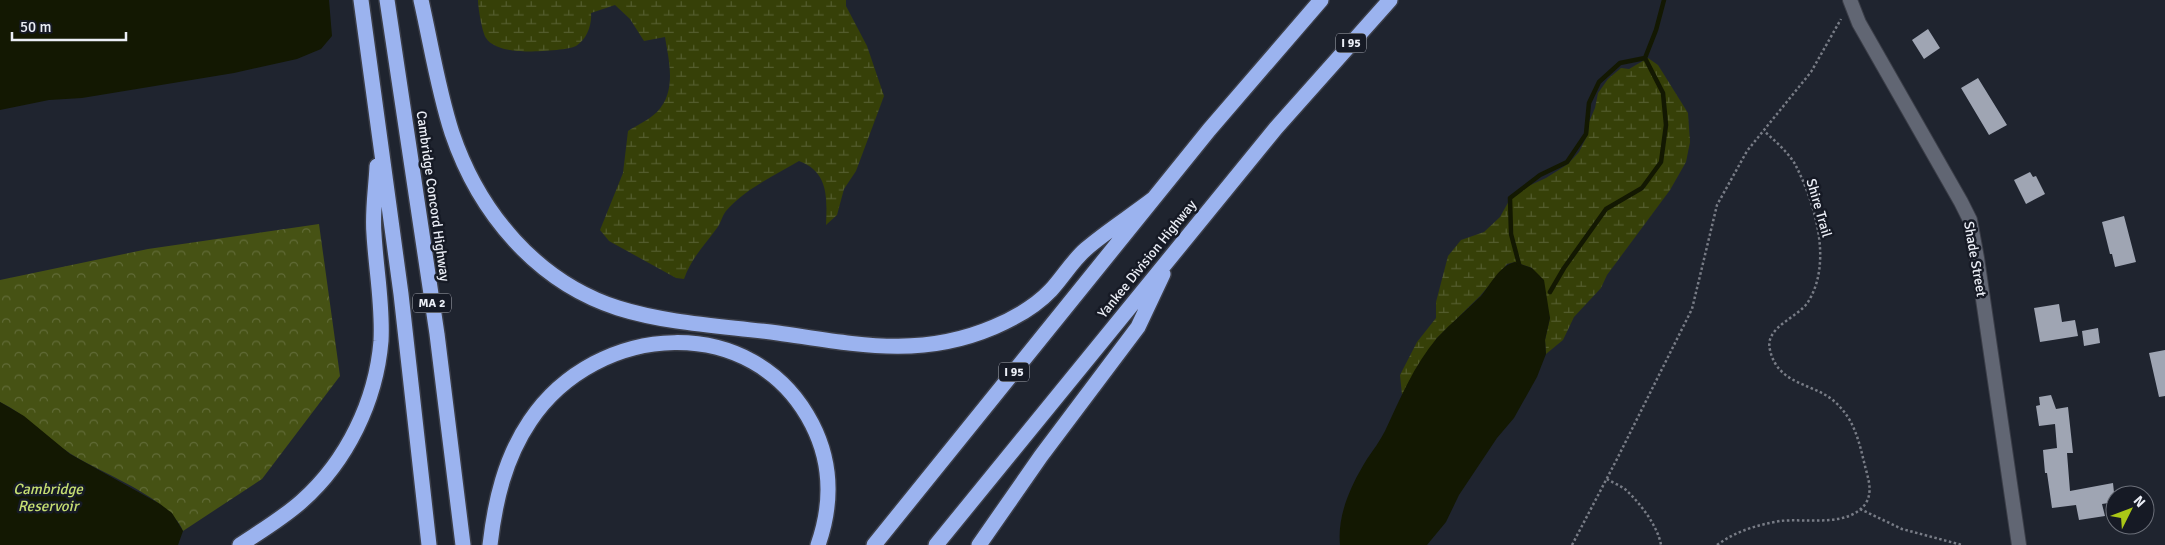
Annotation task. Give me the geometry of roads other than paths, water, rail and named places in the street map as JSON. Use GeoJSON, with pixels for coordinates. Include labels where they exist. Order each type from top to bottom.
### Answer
{"type":"FeatureCollection","features":[{"type":"Feature","properties":{"kind":"highway","name":"MA 2"},"geometry":{"type":"LineString","coordinates":[[361,0],[380,130],[429,545]]}},
{"type":"Feature","properties":{"kind":"highway","name":"Cambridge Concord Highway"},"geometry":{"type":"LineString","coordinates":[[387,0],[437,334],[463,545]]}},
{"type":"Feature","properties":{"kind":"highway"},"geometry":{"type":"LineString","coordinates":[[421,0],[453,134],[463,161],[488,206],[518,245],[551,274],[584,294],[624,310],[672,319],[877,346],[912,347],[942,344],[969,337],[997,326],[1034,305],[1052,289],[1085,250],[1153,199]]}},
{"type":"Feature","properties":{"kind":"highway","name":"I 95"},"geometry":{"type":"LineString","coordinates":[[874,545],[1153,199],[1275,51],[1321,0]]}},
{"type":"Feature","properties":{"kind":"highway","name":"Yankee Division Highway"},"geometry":{"type":"LineString","coordinates":[[936,545],[1282,121],[1390,0]]}},
{"type":"Feature","properties":{"kind":"highway"},"geometry":{"type":"LineString","coordinates":[[240,545],[295,507],[320,483],[349,443],[368,401],[375,378],[381,342],[381,302],[374,232],[380,130]]}},
{"type":"Feature","properties":{"kind":"highway"},"geometry":{"type":"LineString","coordinates":[[979,545],[1041,456],[1138,328],[1174,251]]}},
{"type":"Feature","properties":{"kind":"highway"},"geometry":{"type":"LineString","coordinates":[[490,545],[494,512],[506,468],[524,431],[546,400],[572,376],[599,359],[637,346],[676,342],[720,348],[748,360],[775,377],[801,405],[818,437],[827,469],[827,509],[818,545]]}},
{"type":"Feature","properties":{"kind":"street","name":"Shade Street"},"geometry":{"type":"LineString","coordinates":[[1851,1],[1859,23],[1970,220],[2019,545]]}},
{"type":"Feature","properties":{"kind":"water"},"geometry":{"type":"Polygon","coordinates":[[[0,0],[329,0],[332,36],[321,49],[297,59],[234,73],[82,98],[49,100],[0,110],[0,0]]]}},
{"type":"Feature","properties":{"kind":"water"},"geometry":{"type":"Polygon","coordinates":[[[1515,262],[1532,268],[1544,280],[1550,318],[1545,340],[1546,354],[1537,377],[1514,418],[1497,438],[1459,495],[1446,522],[1427,545],[1340,545],[1341,523],[1346,500],[1361,469],[1383,435],[1421,359],[1437,338],[1481,296],[1500,271],[1515,262]]]}},
{"type":"Feature","properties":{"kind":"water","name":"Cambridge Reservoir"},"geometry":{"type":"Polygon","coordinates":[[[0,402],[24,416],[70,454],[160,504],[172,513],[183,531],[178,545],[0,545],[0,402]]]}},
{"type":"Feature","properties":{"kind":"waterway"},"geometry":{"type":"LineString","coordinates":[[1519,264],[1511,234],[1510,198],[1540,175],[1567,162],[1586,134],[1589,103],[1599,82],[1620,63],[1645,58],[1656,30],[1664,0]]}},
{"type":"Feature","properties":{"kind":"waterway"},"geometry":{"type":"LineString","coordinates":[[1550,292],[1564,268],[1606,209],[1642,188],[1661,162],[1666,125],[1663,93],[1645,58]]}}]}
